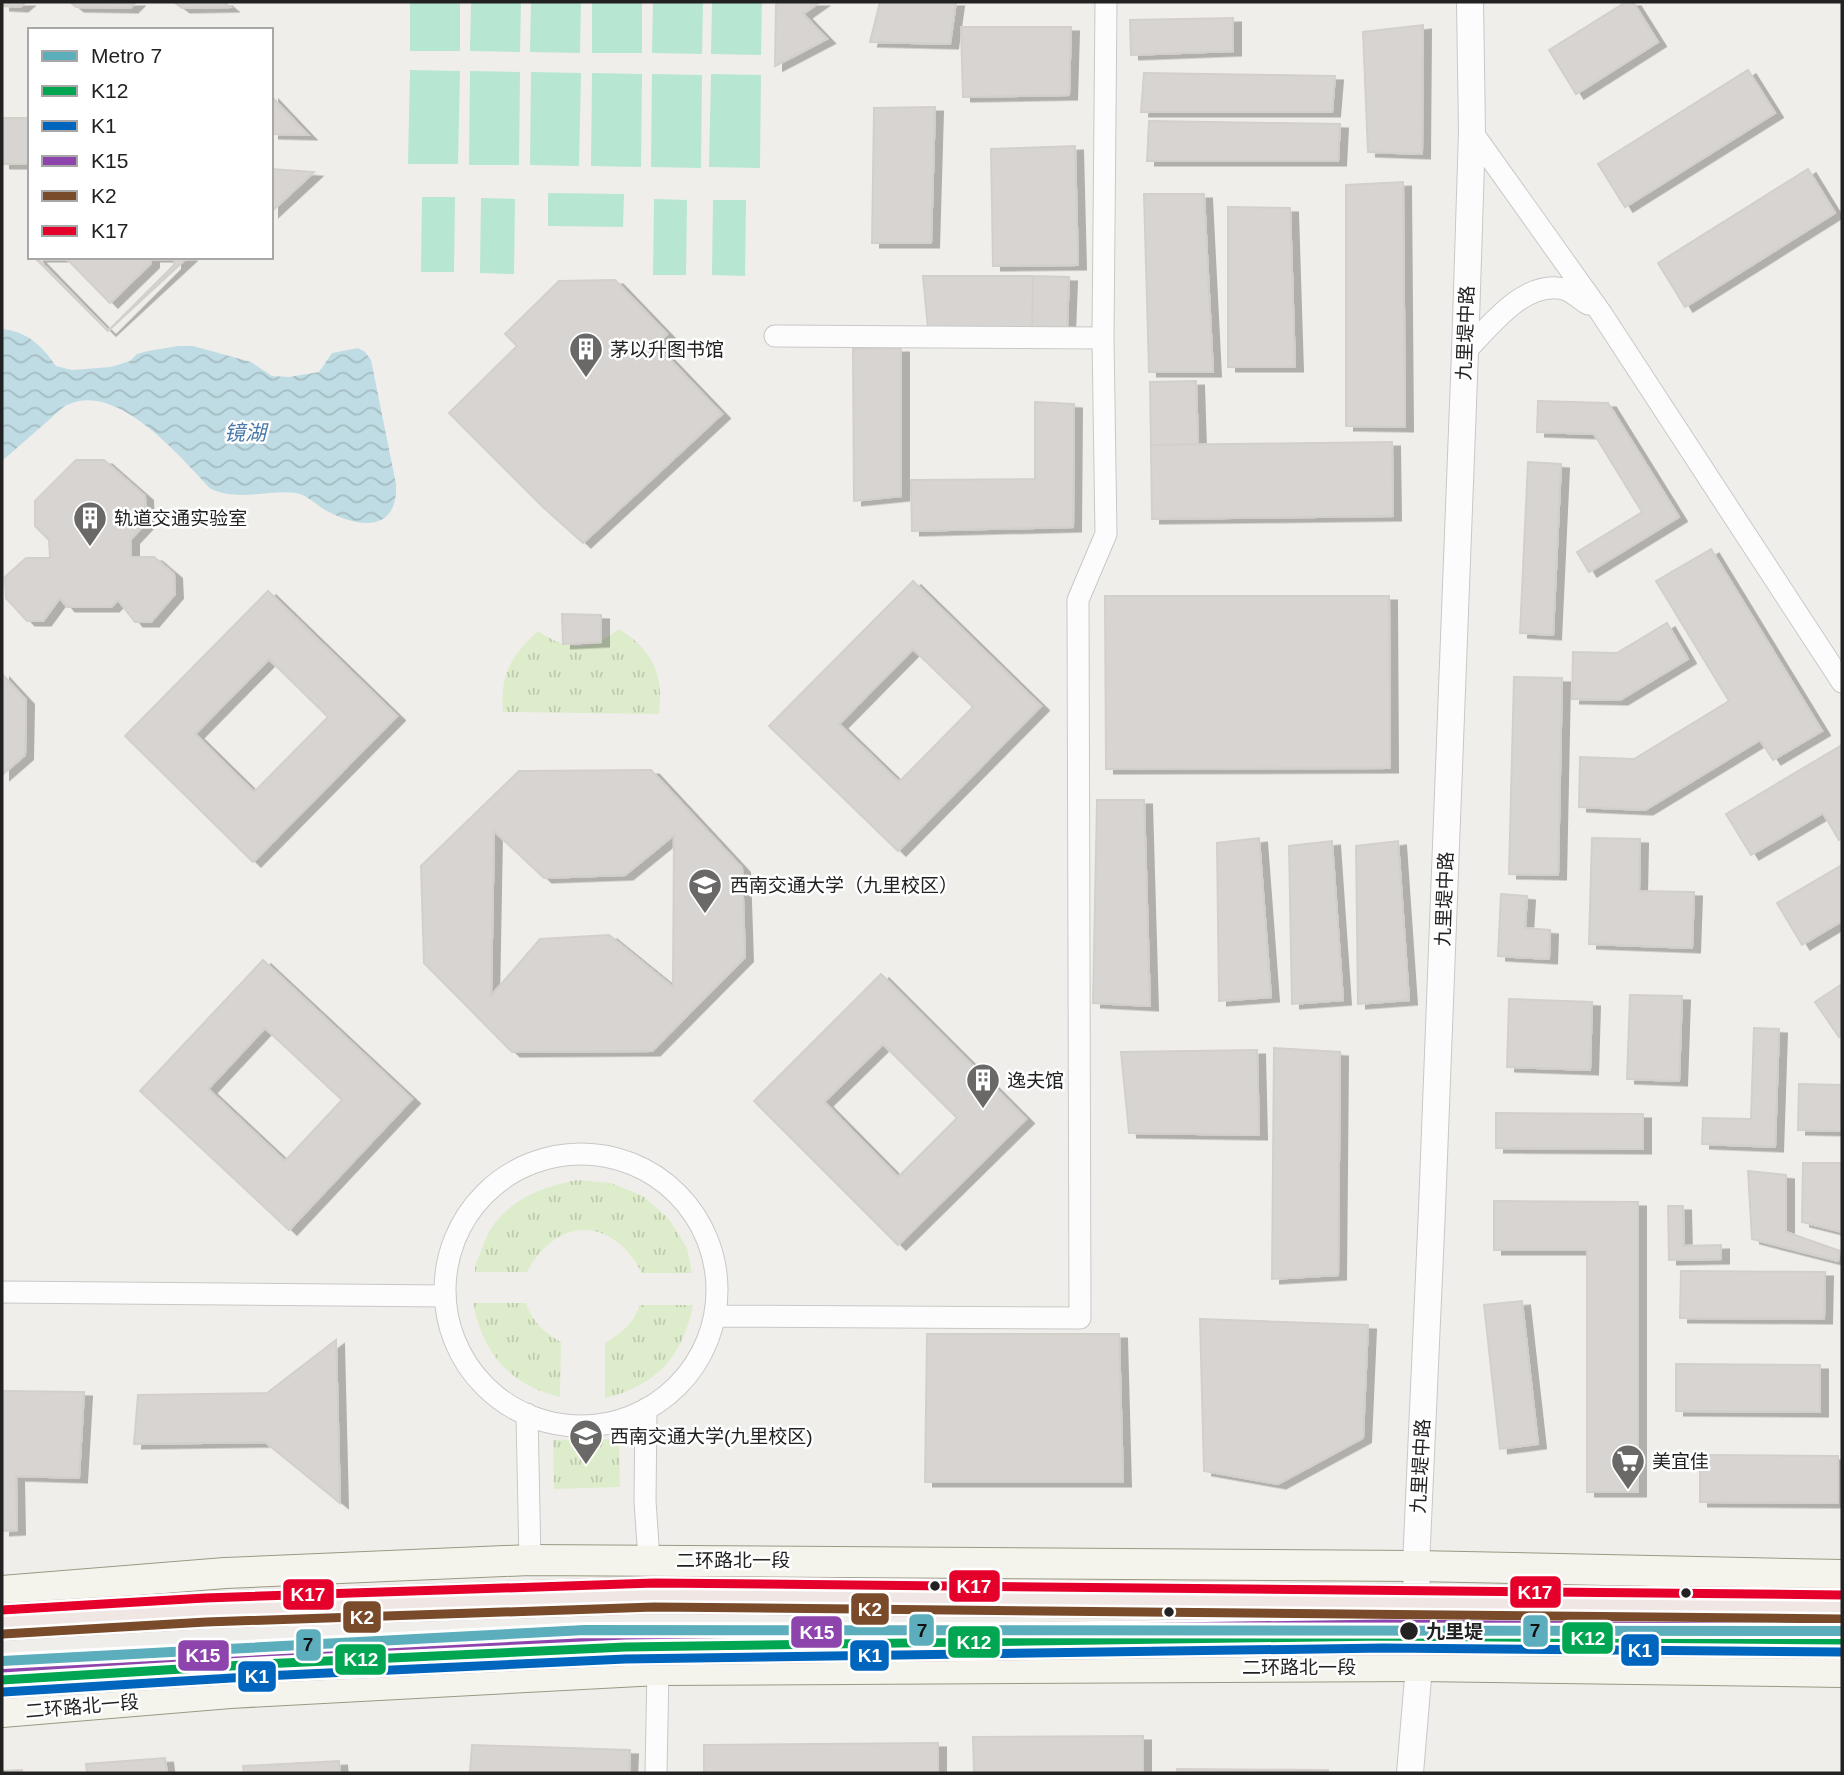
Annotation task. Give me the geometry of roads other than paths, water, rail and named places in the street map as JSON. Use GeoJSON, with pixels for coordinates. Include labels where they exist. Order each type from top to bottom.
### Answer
{"type":"FeatureCollection","features":[{"type":"Feature","properties":{"kind":"highway"},"geometry":{"type":"LineString","coordinates":[[2,1622],[205,1610],[654,1595],[1842,1606]]}},
{"type":"Feature","properties":{"kind":"highway"},"geometry":{"type":"LineString","coordinates":[[2,1680],[625,1647],[1384,1636],[1842,1640]]}},
{"type":"Feature","properties":{"kind":"main road","name":"二环路北一段"},"geometry":{"type":"LineString","coordinates":[[2,1591],[225,1573],[530,1560],[1416,1566],[1842,1575]]}},
{"type":"Feature","properties":{"kind":"main road","name":"二环路北一段"},"geometry":{"type":"LineString","coordinates":[[2,1712],[230,1693],[658,1670],[1419,1666],[1842,1672]]}},
{"type":"Feature","properties":{"kind":"street"},"geometry":{"type":"LineString","coordinates":[[715,1316],[1080,1318],[1078,600],[1105,534],[1103,338],[1106,2]]}},
{"type":"Feature","properties":{"kind":"street","name":"九里堤中路"},"geometry":{"type":"LineString","coordinates":[[1410,1773],[1419,1666],[1416,1566],[1432,1223],[1465,352],[1472,132],[1470,2]]}},
{"type":"Feature","properties":{"kind":"street"},"geometry":{"type":"LineString","coordinates":[[1472,132],[1601,313],[1842,682]]}},
{"type":"Feature","properties":{"kind":"street"},"geometry":{"type":"LineString","coordinates":[[1465,352],[1506,308],[1541,289],[1565,289],[1601,313]]}},
{"type":"Feature","properties":{"kind":"street"},"geometry":{"type":"LineString","coordinates":[[775,336],[1103,338]]}},
{"type":"Feature","properties":{"kind":"street"},"geometry":{"type":"LineString","coordinates":[[572,1153],[614,1157],[654,1173],[687,1202],[708,1238],[718,1280],[715,1316],[698,1362],[670,1394],[646,1409],[634,1416],[587,1427],[540,1421],[498,1399],[466,1365],[447,1321],[444,1274],[458,1229],[486,1190],[525,1164],[572,1153]]}},
{"type":"Feature","properties":{"kind":"street"},"geometry":{"type":"LineString","coordinates":[[2,1292],[445,1296]]}},
{"type":"Feature","properties":{"kind":"street"},"geometry":{"type":"LineString","coordinates":[[646,1409],[645,1501],[649,1559]]}},
{"type":"Feature","properties":{"kind":"street"},"geometry":{"type":"LineString","coordinates":[[527,1414],[530,1560]]}},
{"type":"Feature","properties":{"kind":"street"},"geometry":{"type":"LineString","coordinates":[[656,1773],[658,1670]]}},
{"type":"Feature","properties":{"kind":"water","name":"镜湖"},"geometry":{"type":"Polygon","coordinates":[[[2,329],[27,336],[56,366],[72,370],[111,367],[148,351],[193,346],[251,362],[272,376],[289,377],[319,372],[332,353],[358,348],[371,360],[396,484],[391,511],[376,522],[365,523],[341,518],[296,493],[232,495],[211,489],[165,442],[127,412],[106,403],[86,400],[67,405],[2,461],[2,329]]]}},
{"type":"Feature","properties":{"kind":"metro line","name":"7"},"geometry":{"type":"LineString","coordinates":[[2,1661],[585,1630],[1842,1631]]}},
{"type":"Feature","properties":{"kind":"place","name":"茅以升图书馆"},"geometry":{"type":"Point","coordinates":[586,379]}},
{"type":"Feature","properties":{"kind":"place","name":"轨道交通实验室"},"geometry":{"type":"Point","coordinates":[90,548]}},
{"type":"Feature","properties":{"kind":"place","name":"西南交通大学（九里校区）"},"geometry":{"type":"Point","coordinates":[705,915]}},
{"type":"Feature","properties":{"kind":"place","name":"逸夫馆"},"geometry":{"type":"Point","coordinates":[983,1110]}},
{"type":"Feature","properties":{"kind":"place","name":"西南交通大学(九里校区)"},"geometry":{"type":"Point","coordinates":[586,1466]}},
{"type":"Feature","properties":{"kind":"place","name":"美宜佳"},"geometry":{"type":"Point","coordinates":[1628,1491]}},
{"type":"Feature","properties":{"kind":"place","name":"九里堤"},"geometry":{"type":"Point","coordinates":[1409,1631]}}]}
